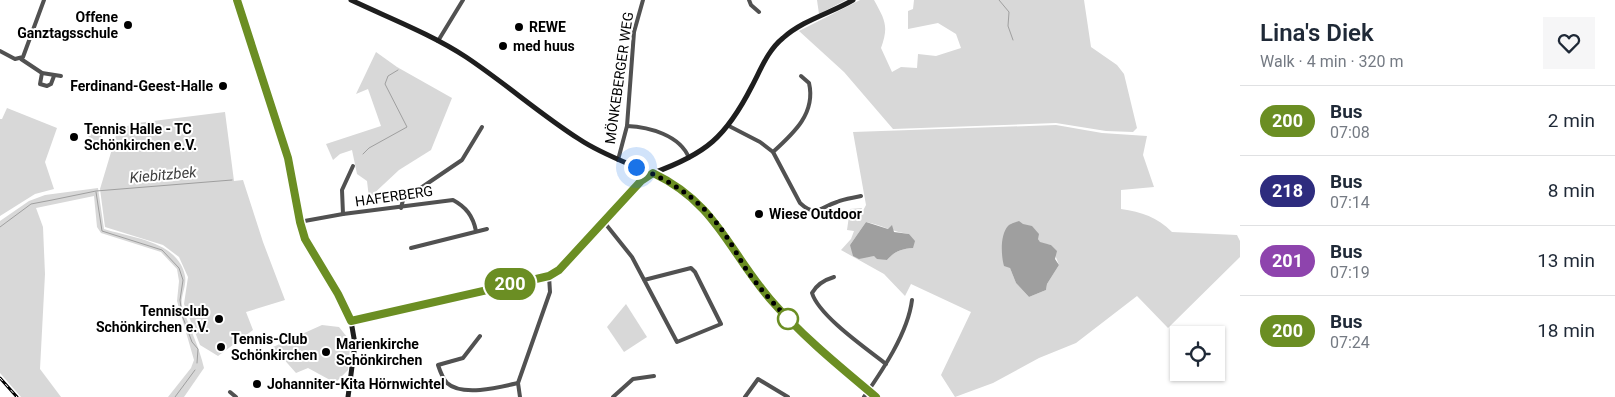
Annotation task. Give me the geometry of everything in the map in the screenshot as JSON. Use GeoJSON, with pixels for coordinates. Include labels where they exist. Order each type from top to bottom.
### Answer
{"type":"FeatureCollection","features":[{"type":"Feature","properties":{"kind":"street"},"geometry":{"type":"LineString","coordinates":[[21,58],[44,0]]}},
{"type":"Feature","properties":{"kind":"street"},"geometry":{"type":"LineString","coordinates":[[237,0],[288,158],[300,222],[314,256],[338,294],[351,321],[355,344],[348,397]]}},
{"type":"Feature","properties":{"kind":"street"},"geometry":{"type":"LineString","coordinates":[[351,0],[438,41],[466,57],[580,140],[618,160],[653,173],[687,193],[707,212],[726,235],[754,280],[780,310],[834,363],[876,397]]}},
{"type":"Feature","properties":{"kind":"street"},"geometry":{"type":"LineString","coordinates":[[438,41],[463,0]]}},
{"type":"Feature","properties":{"kind":"street","name":"MÖNKEBERGER WEG"},"geometry":{"type":"LineString","coordinates":[[618,160],[627,126],[634,32],[639,10],[644,0]]}},
{"type":"Feature","properties":{"kind":"street"},"geometry":{"type":"LineString","coordinates":[[749,0],[751,5],[759,12]]}},
{"type":"Feature","properties":{"kind":"street"},"geometry":{"type":"LineString","coordinates":[[351,321],[549,276],[559,270],[641,181],[653,173],[689,158],[710,145],[729,126],[772,49],[782,38],[800,26],[854,0]]}},
{"type":"Feature","properties":{"kind":"street"},"geometry":{"type":"LineString","coordinates":[[0,51],[15,59],[21,58],[42,73],[61,76]]}},
{"type":"Feature","properties":{"kind":"street"},"geometry":{"type":"LineString","coordinates":[[42,73],[40,84],[47,86],[51,84],[54,76]]}},
{"type":"Feature","properties":{"kind":"street"},"geometry":{"type":"LineString","coordinates":[[773,152],[793,134],[805,116],[811,92],[809,83],[800,76]]}},
{"type":"Feature","properties":{"kind":"street"},"geometry":{"type":"LineString","coordinates":[[627,126],[648,129],[664,135],[683,147],[689,158]]}},
{"type":"Feature","properties":{"kind":"street"},"geometry":{"type":"LineString","coordinates":[[729,126],[760,142],[773,152],[800,203],[806,208],[820,211],[836,202],[861,196]]}},
{"type":"Feature","properties":{"kind":"street"},"geometry":{"type":"LineString","coordinates":[[401,208],[403,200],[462,160],[482,127]]}},
{"type":"Feature","properties":{"kind":"street"},"geometry":{"type":"LineString","coordinates":[[343,214],[342,190],[353,166]]}},
{"type":"Feature","properties":{"kind":"street","name":"HAFERBERG"},"geometry":{"type":"LineString","coordinates":[[300,222],[343,214],[453,200],[466,209],[476,231]]}},
{"type":"Feature","properties":{"kind":"street"},"geometry":{"type":"LineString","coordinates":[[604,222],[632,257],[644,280],[677,342],[722,324],[695,272],[691,268],[644,280]]}},
{"type":"Feature","properties":{"kind":"street"},"geometry":{"type":"LineString","coordinates":[[411,248],[488,229]]}},
{"type":"Feature","properties":{"kind":"street"},"geometry":{"type":"LineString","coordinates":[[520,397],[518,383],[550,292],[549,276]]}},
{"type":"Feature","properties":{"kind":"street"},"geometry":{"type":"LineString","coordinates":[[834,277],[824,280],[815,289],[812,293],[815,300],[841,329],[886,364]]}},
{"type":"Feature","properties":{"kind":"street"},"geometry":{"type":"LineString","coordinates":[[864,397],[886,364],[910,312],[912,300]]}},
{"type":"Feature","properties":{"kind":"street"},"geometry":{"type":"LineString","coordinates":[[480,336],[462,358],[438,365],[445,382],[457,388],[482,390],[518,383]]}},
{"type":"Feature","properties":{"kind":"street"},"geometry":{"type":"LineString","coordinates":[[613,397],[633,379],[654,376]]}},
{"type":"Feature","properties":{"kind":"street"},"geometry":{"type":"LineString","coordinates":[[744,397],[758,379],[788,397]]}},
{"type":"Feature","properties":{"kind":"street"},"geometry":{"type":"LineString","coordinates":[[230,392],[236,397]]}},
{"type":"Feature","properties":{"kind":"shaded area"},"geometry":{"type":"Polygon","coordinates":[[[817,0],[846,0],[819,14],[817,0]]]}},
{"type":"Feature","properties":{"kind":"shaded area"},"geometry":{"type":"Polygon","coordinates":[[[860,0],[874,0],[881,13],[885,23],[885,34],[881,48],[892,72],[901,67],[917,68],[918,54],[936,56],[961,48],[956,34],[938,23],[908,29],[908,11],[913,9],[914,0],[1084,0],[1091,47],[1117,65],[1124,74],[1137,128],[1133,132],[1106,131],[1056,123],[893,129],[844,72],[799,31],[860,0]]]}},
{"type":"Feature","properties":{"kind":"shaded area"},"geometry":{"type":"Polygon","coordinates":[[[376,52],[397,67],[452,98],[431,150],[399,170],[369,198],[367,181],[357,174],[352,150],[340,154],[333,160],[326,144],[381,126],[368,89],[356,94],[376,52]]]}},
{"type":"Feature","properties":{"kind":"shaded area"},"geometry":{"type":"Polygon","coordinates":[[[7,108],[57,128],[45,162],[54,189],[35,194],[0,216],[0,119],[2,119],[7,108]]]}},
{"type":"Feature","properties":{"kind":"shaded area"},"geometry":{"type":"Polygon","coordinates":[[[225,112],[234,181],[243,180],[263,242],[285,300],[246,312],[253,330],[218,356],[200,345],[184,304],[188,277],[179,257],[163,245],[105,227],[100,189],[118,129],[137,123],[225,112]]]}},
{"type":"Feature","properties":{"kind":"shaded area"},"geometry":{"type":"Polygon","coordinates":[[[1056,125],[1102,133],[1147,136],[1143,155],[1154,187],[1121,190],[1121,209],[1149,216],[1161,222],[1172,232],[1237,235],[1240,241],[1240,257],[1168,328],[1137,296],[1076,343],[1039,358],[993,383],[955,397],[941,375],[971,312],[911,284],[905,296],[884,274],[841,250],[851,239],[854,231],[847,230],[850,209],[862,208],[857,222],[866,205],[853,132],[1056,125]],[[866,222],[850,245],[863,257],[874,256],[887,260],[898,251],[913,248],[909,234],[866,222]],[[1038,239],[1010,268],[1016,283],[1029,297],[1046,290],[1047,284],[1059,265],[1051,245],[1040,243],[1038,239]]]}},
{"type":"Feature","properties":{"kind":"shaded area"},"geometry":{"type":"Polygon","coordinates":[[[91,130],[102,135],[95,150],[85,146],[91,130]]]}},
{"type":"Feature","properties":{"kind":"shaded area"},"geometry":{"type":"Polygon","coordinates":[[[98,188],[104,229],[164,248],[181,264],[185,276],[182,306],[204,368],[184,397],[168,397],[191,368],[194,360],[177,301],[179,281],[177,269],[161,252],[101,233],[97,227],[94,196],[36,208],[43,227],[45,274],[40,369],[61,397],[21,397],[0,373],[0,221],[29,201],[45,195],[98,188]]]}},
{"type":"Feature","properties":{"kind":"shaded area"},"geometry":{"type":"Polygon","coordinates":[[[1019,221],[1032,226],[1039,234],[1038,239],[1040,242],[1051,245],[1057,251],[1055,259],[1059,265],[1047,284],[1046,290],[1029,297],[1016,283],[1010,268],[1004,266],[1002,256],[1002,240],[1005,230],[1009,225],[1019,221]]]}},
{"type":"Feature","properties":{"kind":"shaded area"},"geometry":{"type":"Polygon","coordinates":[[[866,222],[888,229],[892,225],[894,232],[909,234],[915,241],[913,248],[898,251],[887,260],[877,259],[874,256],[859,259],[853,256],[850,245],[866,222]]]}},
{"type":"Feature","properties":{"kind":"shaded area"},"geometry":{"type":"Polygon","coordinates":[[[626,304],[647,337],[624,352],[607,327],[626,304]]]}},
{"type":"Feature","properties":{"kind":"shaded area"},"geometry":{"type":"Polygon","coordinates":[[[322,325],[339,327],[347,337],[350,347],[348,370],[337,381],[330,380],[308,368],[296,373],[273,347],[322,325]]]}},
{"type":"Feature","properties":{"kind":"waterway"},"geometry":{"type":"LineString","coordinates":[[999,0],[1009,12],[1008,26],[1013,40]]}},
{"type":"Feature","properties":{"kind":"waterway"},"geometry":{"type":"LineString","coordinates":[[363,154],[369,148],[407,127],[385,84],[388,76],[398,70]]}},
{"type":"Feature","properties":{"kind":"waterway","name":"Kiebitzbek"},"geometry":{"type":"LineString","coordinates":[[0,227],[31,204],[96,191],[232,180]]}},
{"type":"Feature","properties":{"kind":"waterway","name":"Kiebitzbek"},"geometry":{"type":"LineString","coordinates":[[96,192],[102,231],[162,250],[179,268],[183,280],[180,300],[182,315],[192,342],[198,349],[197,363]]}},
{"type":"Feature","properties":{"kind":"waterway","name":"Kiebitzbek"},"geometry":{"type":"LineString","coordinates":[[175,397],[195,370]]}},
{"type":"Feature","properties":{"kind":"railway"},"geometry":{"type":"LineString","coordinates":[[0,378],[17,397]]}},
{"type":"Feature","properties":{"kind":"bus line","name":"200"},"geometry":{"type":"LineString","coordinates":[[237,0],[288,158],[296,206],[305,239],[347,310],[351,321],[463,296],[495,286],[549,276],[559,270],[641,181],[653,173],[687,193],[707,212],[726,235],[754,280],[780,310],[834,363],[876,397]]}},
{"type":"Feature","properties":{"kind":"place","name":"Offene Ganztagsschule"},"geometry":{"type":"Point","coordinates":[128,25]}},
{"type":"Feature","properties":{"kind":"place","name":"REWE"},"geometry":{"type":"Point","coordinates":[519,27]}},
{"type":"Feature","properties":{"kind":"place","name":"med huus"},"geometry":{"type":"Point","coordinates":[503,46]}},
{"type":"Feature","properties":{"kind":"place","name":"Ferdinand-Geest-Halle"},"geometry":{"type":"Point","coordinates":[223,86]}},
{"type":"Feature","properties":{"kind":"place","name":"Tennis Halle - TC Schönkirchen e.V."},"geometry":{"type":"Point","coordinates":[74,137]}},
{"type":"Feature","properties":{"kind":"place","name":"Wiese Outdoor"},"geometry":{"type":"Point","coordinates":[759,214]}},
{"type":"Feature","properties":{"kind":"place","name":"Tennisclub Schönkirchen e.V."},"geometry":{"type":"Point","coordinates":[219,319]}},
{"type":"Feature","properties":{"kind":"place","name":"Tennis-Club Schönkirchen"},"geometry":{"type":"Point","coordinates":[221,347]}},
{"type":"Feature","properties":{"kind":"place","name":"Marienkirche Schönkirchen"},"geometry":{"type":"Point","coordinates":[326,352]}},
{"type":"Feature","properties":{"kind":"place","name":"Johanniter-Kita Hörnwichtel"},"geometry":{"type":"Point","coordinates":[257,384]}},
{"type":"Feature","properties":{"kind":"route"},"geometry":{"type":"LineString","coordinates":[[636,167],[669,181],[697,202],[726,235],[754,280],[791,322],[788,319]]}}]}
